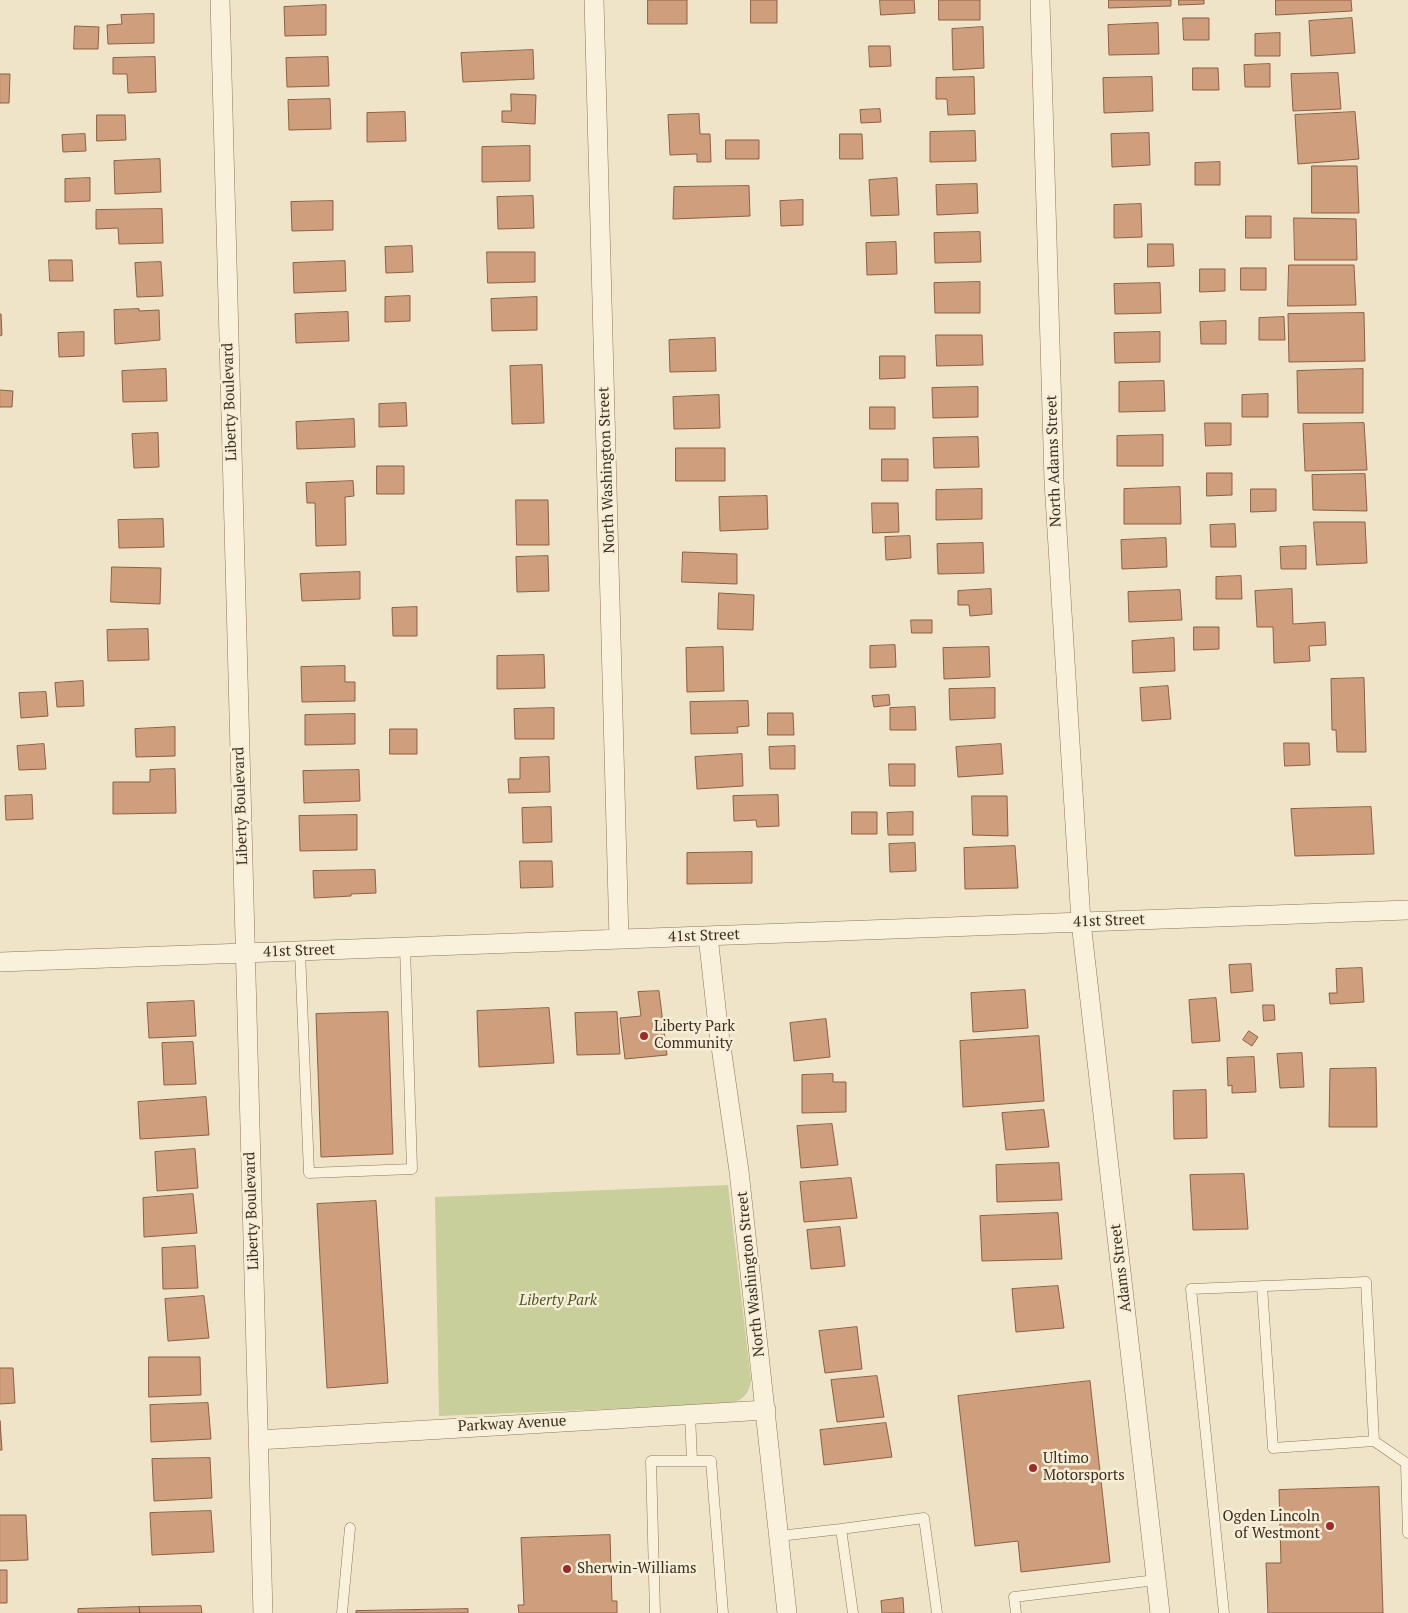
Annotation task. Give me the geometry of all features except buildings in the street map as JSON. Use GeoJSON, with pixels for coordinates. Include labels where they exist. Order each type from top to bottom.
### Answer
{"type":"FeatureCollection","features":[{"type":"Feature","properties":{"kind":"street","name":"Liberty Boulevard"},"geometry":{"type":"LineString","coordinates":[[220,0],[263,1613]]}},
{"type":"Feature","properties":{"kind":"street","name":"North Washington Street"},"geometry":{"type":"LineString","coordinates":[[594,0],[619,939]]}},
{"type":"Feature","properties":{"kind":"street","name":"North Adams Street"},"geometry":{"type":"LineString","coordinates":[[1040,0],[1054,481],[1081,922]]}},
{"type":"Feature","properties":{"kind":"street","name":"41st Street"},"geometry":{"type":"LineString","coordinates":[[0,962],[1408,910]]}},
{"type":"Feature","properties":{"kind":"street","name":"Adams Street"},"geometry":{"type":"LineString","coordinates":[[1081,922],[1160,1613]]}},
{"type":"Feature","properties":{"kind":"street","name":"North Washington Street"},"geometry":{"type":"LineString","coordinates":[[708,936],[718,1026],[739,1170],[787,1613]]}},
{"type":"Feature","properties":{"kind":"street","name":"Parkway Avenue"},"geometry":{"type":"LineString","coordinates":[[258,1440],[766,1410]]}},
{"type":"Feature","properties":{"kind":"lane"},"geometry":{"type":"LineString","coordinates":[[300,951],[309,1173],[412,1169],[405,947]]}},
{"type":"Feature","properties":{"kind":"lane"},"geometry":{"type":"LineString","coordinates":[[1224,1613],[1190,1289],[1366,1282],[1374,1441]]}},
{"type":"Feature","properties":{"kind":"lane"},"geometry":{"type":"LineString","coordinates":[[1262,1286],[1273,1448],[1374,1441],[1406,1463],[1408,1533]]}},
{"type":"Feature","properties":{"kind":"lane"},"geometry":{"type":"LineString","coordinates":[[690,1414],[692,1461]]}},
{"type":"Feature","properties":{"kind":"lane"},"geometry":{"type":"LineString","coordinates":[[655,1613],[652,1461],[711,1461],[723,1613]]}},
{"type":"Feature","properties":{"kind":"lane"},"geometry":{"type":"LineString","coordinates":[[779,1536],[924,1518],[937,1613]]}},
{"type":"Feature","properties":{"kind":"lane"},"geometry":{"type":"LineString","coordinates":[[342,1613],[350,1528]]}},
{"type":"Feature","properties":{"kind":"lane"},"geometry":{"type":"LineString","coordinates":[[841,1529],[853,1613]]}},
{"type":"Feature","properties":{"kind":"lane"},"geometry":{"type":"LineString","coordinates":[[1016,1613],[1014,1597],[1156,1580]]}},
{"type":"Feature","properties":{"kind":"green space","name":"Liberty Park"},"geometry":{"type":"Polygon","coordinates":[[[728,1185],[751,1380],[747,1393],[742,1398],[730,1404],[439,1416],[435,1197],[728,1185]]]}},
{"type":"Feature","properties":{"kind":"place","name":"Liberty Park Community"},"geometry":{"type":"Point","coordinates":[644,1036]}},
{"type":"Feature","properties":{"kind":"place","name":"Ultimo Motorsports"},"geometry":{"type":"Point","coordinates":[1033,1468]}},
{"type":"Feature","properties":{"kind":"place","name":"Ogden Lincoln of Westmont"},"geometry":{"type":"Point","coordinates":[1330,1526]}},
{"type":"Feature","properties":{"kind":"place","name":"Sherwin-Williams"},"geometry":{"type":"Point","coordinates":[567,1569]}}]}
